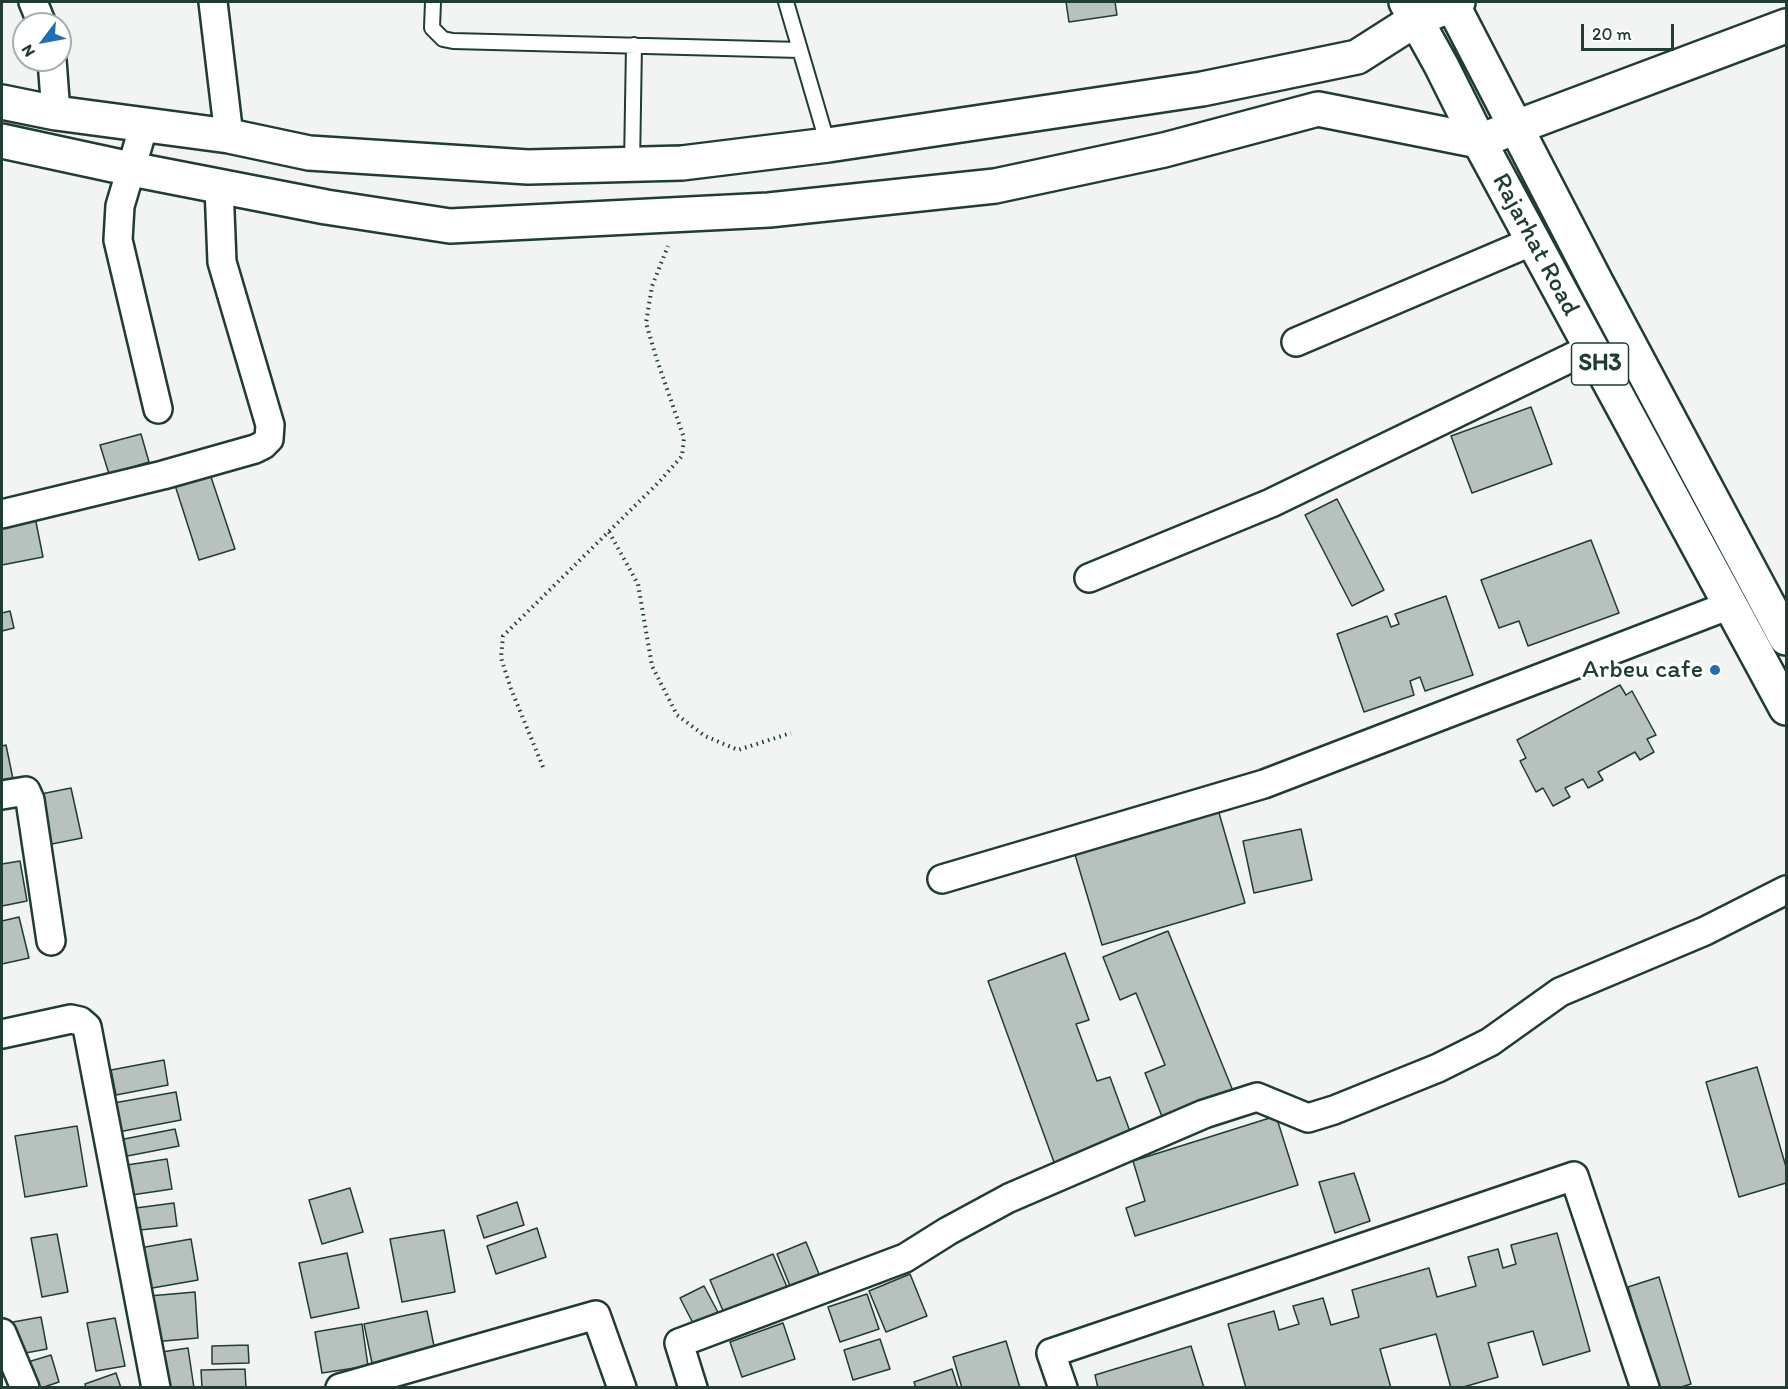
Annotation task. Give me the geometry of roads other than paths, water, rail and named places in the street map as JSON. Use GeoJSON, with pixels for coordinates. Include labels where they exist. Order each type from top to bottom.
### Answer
{"type":"FeatureCollection","features":[{"type":"Feature","properties":{"kind":"main road"},"geometry":{"type":"LineString","coordinates":[[2,102],[56,113],[229,136],[309,153],[528,167],[682,163],[828,145],[1202,88],[1357,57],[1411,11],[1454,2]]}},
{"type":"Feature","properties":{"kind":"main road","name":"Rajarhat Road"},"geometry":{"type":"LineString","coordinates":[[1454,2],[1596,282],[1786,638]]}},
{"type":"Feature","properties":{"kind":"main road","name":"Rajarhat Road"},"geometry":{"type":"LineString","coordinates":[[1411,11],[1786,708]]}},
{"type":"Feature","properties":{"kind":"main road"},"geometry":{"type":"LineString","coordinates":[[2,141],[219,187],[326,207],[450,226],[769,210],[995,186],[1134,157],[1318,109],[1479,141],[1786,26]]}},
{"type":"Feature","properties":{"kind":"street"},"geometry":{"type":"LineString","coordinates":[[213,2],[229,136]]}},
{"type":"Feature","properties":{"kind":"street"},"geometry":{"type":"LineString","coordinates":[[53,72],[56,113]]}},
{"type":"Feature","properties":{"kind":"street"},"geometry":{"type":"LineString","coordinates":[[144,125],[120,206],[118,240],[158,409]]}},
{"type":"Feature","properties":{"kind":"street"},"geometry":{"type":"LineString","coordinates":[[2,514],[194,466],[255,449],[269,440],[270,425],[222,262],[219,187]]}},
{"type":"Feature","properties":{"kind":"street"},"geometry":{"type":"LineString","coordinates":[[1296,342],[1533,241]]}},
{"type":"Feature","properties":{"kind":"street"},"geometry":{"type":"LineString","coordinates":[[1089,578],[1271,503],[1591,348]]}},
{"type":"Feature","properties":{"kind":"street"},"geometry":{"type":"LineString","coordinates":[[942,879],[1264,784],[1730,605]]}},
{"type":"Feature","properties":{"kind":"street"},"geometry":{"type":"LineString","coordinates":[[2,795],[26,791],[30,800],[51,941]]}},
{"type":"Feature","properties":{"kind":"street"},"geometry":{"type":"LineString","coordinates":[[687,1386],[679,1342],[905,1258],[948,1231],[1009,1198],[1204,1114],[1257,1097],[1308,1118],[1334,1110],[1438,1068],[1490,1042],[1560,992],[1705,931],[1786,890]]}},
{"type":"Feature","properties":{"kind":"street"},"geometry":{"type":"LineString","coordinates":[[2,1034],[71,1018],[87,1027],[156,1388]]}},
{"type":"Feature","properties":{"kind":"street"},"geometry":{"type":"LineString","coordinates":[[1063,1388],[1051,1353],[1574,1176],[1645,1388]]}},
{"type":"Feature","properties":{"kind":"street"},"geometry":{"type":"LineString","coordinates":[[340,1388],[596,1315],[622,1388]]}},
{"type":"Feature","properties":{"kind":"street"},"geometry":{"type":"LineString","coordinates":[[2,1333],[25,1388]]}},
{"type":"Feature","properties":{"kind":"lane"},"geometry":{"type":"LineString","coordinates":[[433,2],[432,28],[444,39],[800,50]]}},
{"type":"Feature","properties":{"kind":"lane"},"geometry":{"type":"LineString","coordinates":[[786,2],[828,145]]}},
{"type":"Feature","properties":{"kind":"lane"},"geometry":{"type":"LineString","coordinates":[[632,165],[634,45]]}},
{"type":"Feature","properties":{"kind":"place","name":"Arbeu cafe"},"geometry":{"type":"Point","coordinates":[1715,670]}}]}
